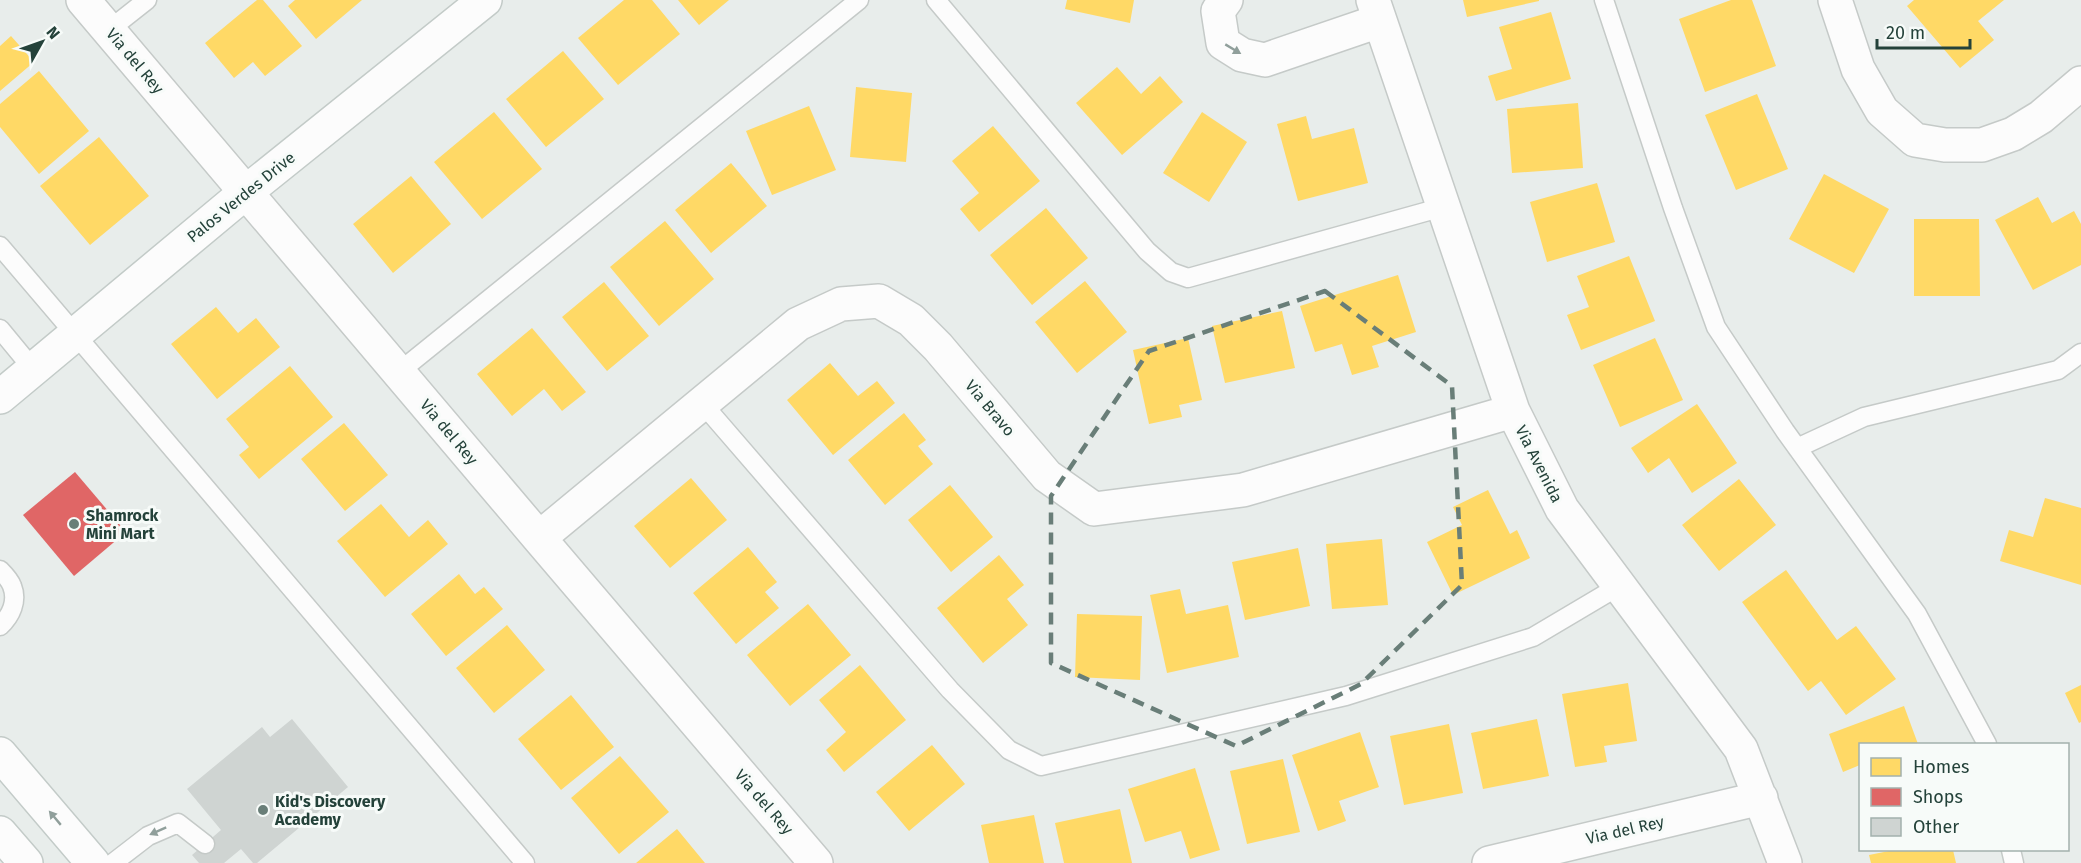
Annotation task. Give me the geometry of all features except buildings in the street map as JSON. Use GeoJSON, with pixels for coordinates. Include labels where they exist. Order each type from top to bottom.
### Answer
{"type":"FeatureCollection","features":[{"type":"Feature","properties":{"kind":"street","name":"Via del Rey"},"geometry":{"type":"LineString","coordinates":[[83,0],[816,863]]}},
{"type":"Feature","properties":{"kind":"street","name":"Palos Verdes Drive"},"geometry":{"type":"LineString","coordinates":[[0,397],[246,192],[485,0]]}},
{"type":"Feature","properties":{"kind":"street","name":"Via Avenida"},"geometry":{"type":"LineString","coordinates":[[1226,0],[1218,11],[1223,43],[1242,55],[1264,60],[1376,10],[1513,411],[1562,509],[1741,749],[1785,863]]}},
{"type":"Feature","properties":{"kind":"street"},"geometry":{"type":"LineString","coordinates":[[1835,0],[1858,69],[1882,111],[1915,140],[1945,145],[1982,146],[2013,134],[2042,117],[2081,83]]}},
{"type":"Feature","properties":{"kind":"street","name":"Via Bravo"},"geometry":{"type":"LineString","coordinates":[[539,538],[798,324],[841,304],[879,301],[911,320],[938,347],[1047,476],[1094,508],[1244,490],[1513,411]]}},
{"type":"Feature","properties":{"kind":"street"},"geometry":{"type":"LineString","coordinates":[[0,754],[93,863]]}},
{"type":"Feature","properties":{"kind":"street","name":"Via del Rey"},"geometry":{"type":"LineString","coordinates":[[1489,863],[1761,798]]}},
{"type":"Feature","properties":{"kind":"street"},"geometry":{"type":"LineString","coordinates":[[0,833],[26,863]]}},
{"type":"Feature","properties":{"kind":"lane"},"geometry":{"type":"LineString","coordinates":[[109,30],[147,0]]}},
{"type":"Feature","properties":{"kind":"lane"},"geometry":{"type":"LineString","coordinates":[[399,372],[859,0]]}},
{"type":"Feature","properties":{"kind":"lane"},"geometry":{"type":"LineString","coordinates":[[936,0],[1140,242],[1171,272],[1188,278],[1443,207]]}},
{"type":"Feature","properties":{"kind":"lane"},"geometry":{"type":"LineString","coordinates":[[1604,0],[1673,208],[1716,327],[1797,448],[1917,614],[1986,743]]}},
{"type":"Feature","properties":{"kind":"lane"},"geometry":{"type":"LineString","coordinates":[[0,246],[525,863]]}},
{"type":"Feature","properties":{"kind":"lane"},"geometry":{"type":"LineString","coordinates":[[0,329],[33,369]]}},
{"type":"Feature","properties":{"kind":"lane"},"geometry":{"type":"LineString","coordinates":[[1797,448],[1864,417],[2058,370],[2081,353]]}},
{"type":"Feature","properties":{"kind":"lane"},"geometry":{"type":"LineString","coordinates":[[702,403],[950,690],[1009,750],[1041,766],[1346,696],[1533,637],[1619,586]]}},
{"type":"Feature","properties":{"kind":"lane"},"geometry":{"type":"LineString","coordinates":[[0,570],[12,585],[14,601],[9,618],[0,626]]}},
{"type":"Feature","properties":{"kind":"lane"},"geometry":{"type":"LineString","coordinates":[[112,863],[148,836],[178,823],[205,844]]}},
{"type":"Feature","properties":{"kind":"highlighted area"},"geometry":{"type":"Polygon","coordinates":[[[1325,291],[1452,386],[1462,585],[1361,684],[1236,746],[1051,663],[1051,496],[1149,351],[1325,291]]]}},
{"type":"Feature","properties":{"kind":"place","name":"Shamrock Mini Mart"},"geometry":{"type":"Point","coordinates":[74,524]}},
{"type":"Feature","properties":{"kind":"place","name":"Kid's Discovery Academy"},"geometry":{"type":"Point","coordinates":[263,810]}}]}
